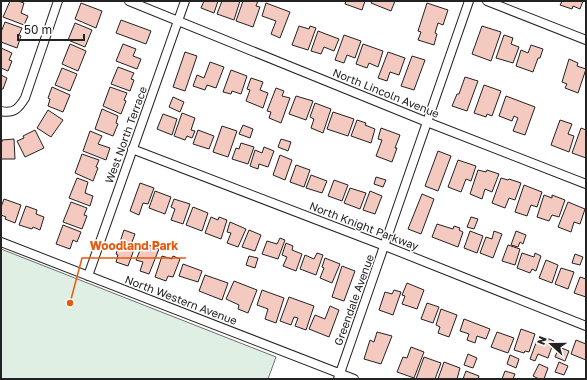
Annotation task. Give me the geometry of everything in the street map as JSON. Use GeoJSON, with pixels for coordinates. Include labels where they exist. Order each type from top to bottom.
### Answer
{"type":"FeatureCollection","features":[{"type":"Feature","properties":{"kind":"street"},"geometry":{"type":"LineString","coordinates":[[1,111],[13,111],[20,107],[25,98],[58,1]]}},
{"type":"Feature","properties":{"kind":"street","name":"North Lincoln Avenue"},"geometry":{"type":"LineString","coordinates":[[129,1],[427,122],[586,184]]}},
{"type":"Feature","properties":{"kind":"street","name":"West North Terrace"},"geometry":{"type":"LineString","coordinates":[[88,276],[185,1]]}},
{"type":"Feature","properties":{"kind":"street","name":"Greendale Avenue"},"geometry":{"type":"LineString","coordinates":[[339,376],[469,1]]}},
{"type":"Feature","properties":{"kind":"street"},"geometry":{"type":"LineString","coordinates":[[487,1],[586,40]]}},
{"type":"Feature","properties":{"kind":"street","name":"North Knight Parkway"},"geometry":{"type":"LineString","coordinates":[[132,149],[385,246],[586,326]]}},
{"type":"Feature","properties":{"kind":"street","name":"North Western Avenue"},"geometry":{"type":"LineString","coordinates":[[1,242],[339,376],[354,379]]}},
{"type":"Feature","properties":{"kind":"green space"},"geometry":{"type":"Polygon","coordinates":[[[1,249],[276,357],[268,379],[1,379],[1,249]]]}},
{"type":"Feature","properties":{"kind":"building"},"geometry":{"type":"Polygon","coordinates":[[[10,1],[24,3],[21,13],[28,16],[24,25],[3,17],[10,1]]]}},
{"type":"Feature","properties":{"kind":"building"},"geometry":{"type":"Polygon","coordinates":[[[204,1],[218,1],[214,13],[201,8],[204,1]]]}},
{"type":"Feature","properties":{"kind":"building"},"geometry":{"type":"Polygon","coordinates":[[[222,1],[240,1],[234,20],[217,14],[222,1]]]}},
{"type":"Feature","properties":{"kind":"building"},"geometry":{"type":"Polygon","coordinates":[[[243,1],[258,1],[256,6],[260,7],[253,27],[236,21],[243,1]]]}},
{"type":"Feature","properties":{"kind":"building"},"geometry":{"type":"Polygon","coordinates":[[[346,1],[365,1],[362,10],[345,4],[346,1]]]}},
{"type":"Feature","properties":{"kind":"building"},"geometry":{"type":"Polygon","coordinates":[[[372,1],[395,1],[391,11],[371,3],[372,1]]]}},
{"type":"Feature","properties":{"kind":"building"},"geometry":{"type":"Polygon","coordinates":[[[562,1],[583,1],[580,9],[573,6],[572,9],[560,5],[562,1]]]}},
{"type":"Feature","properties":{"kind":"building"},"geometry":{"type":"Polygon","coordinates":[[[81,3],[102,11],[96,28],[75,19],[81,3]]]}},
{"type":"Feature","properties":{"kind":"building"},"geometry":{"type":"Polygon","coordinates":[[[266,3],[290,12],[280,38],[271,34],[276,21],[262,16],[266,3]]]}},
{"type":"Feature","properties":{"kind":"building"},"geometry":{"type":"Polygon","coordinates":[[[427,3],[448,10],[443,25],[438,23],[434,45],[418,40],[421,32],[418,31],[427,3]]]}},
{"type":"Feature","properties":{"kind":"building"},"geometry":{"type":"Polygon","coordinates":[[[121,20],[151,31],[146,44],[116,33],[121,20]]]}},
{"type":"Feature","properties":{"kind":"building"},"geometry":{"type":"Polygon","coordinates":[[[5,22],[22,28],[19,35],[21,36],[17,48],[1,42],[1,32],[5,22]]]}},
{"type":"Feature","properties":{"kind":"building"},"geometry":{"type":"Polygon","coordinates":[[[75,23],[92,30],[85,47],[68,40],[75,23]]]}},
{"type":"Feature","properties":{"kind":"building"},"geometry":{"type":"Polygon","coordinates":[[[299,26],[309,29],[310,26],[316,28],[308,50],[292,45],[299,26]]]}},
{"type":"Feature","properties":{"kind":"building"},"geometry":{"type":"Polygon","coordinates":[[[482,26],[501,32],[491,61],[472,54],[482,26]]]}},
{"type":"Feature","properties":{"kind":"building"},"geometry":{"type":"Polygon","coordinates":[[[318,31],[339,39],[334,51],[324,47],[321,54],[311,51],[318,31]]]}},
{"type":"Feature","properties":{"kind":"building"},"geometry":{"type":"Polygon","coordinates":[[[344,35],[361,41],[355,58],[347,55],[344,63],[335,60],[344,35]]]}},
{"type":"Feature","properties":{"kind":"building"},"geometry":{"type":"Polygon","coordinates":[[[504,35],[513,38],[511,44],[519,47],[513,63],[496,58],[504,35]]]}},
{"type":"Feature","properties":{"kind":"building"},"geometry":{"type":"Polygon","coordinates":[[[70,44],[86,51],[78,71],[62,64],[70,44]]]}},
{"type":"Feature","properties":{"kind":"building"},"geometry":{"type":"Polygon","coordinates":[[[123,44],[136,49],[133,56],[141,59],[137,69],[116,61],[123,44]]]}},
{"type":"Feature","properties":{"kind":"building"},"geometry":{"type":"Polygon","coordinates":[[[363,44],[383,51],[378,67],[369,63],[367,68],[356,64],[363,44]]]}},
{"type":"Feature","properties":{"kind":"building"},"geometry":{"type":"Polygon","coordinates":[[[531,45],[543,49],[533,72],[516,66],[521,50],[528,53],[531,45]]]}},
{"type":"Feature","properties":{"kind":"building"},"geometry":{"type":"Polygon","coordinates":[[[1,48],[12,53],[9,60],[12,61],[8,71],[1,68],[1,48]]]}},
{"type":"Feature","properties":{"kind":"building"},"geometry":{"type":"Polygon","coordinates":[[[185,52],[197,56],[185,91],[173,87],[185,52]]]}},
{"type":"Feature","properties":{"kind":"building"},"geometry":{"type":"Polygon","coordinates":[[[388,52],[405,58],[399,75],[390,72],[387,81],[378,78],[388,52]]]}},
{"type":"Feature","properties":{"kind":"building"},"geometry":{"type":"Polygon","coordinates":[[[412,56],[425,60],[414,90],[401,86],[412,56]]]}},
{"type":"Feature","properties":{"kind":"building"},"geometry":{"type":"Polygon","coordinates":[[[569,59],[578,63],[577,66],[586,69],[578,93],[565,88],[567,84],[562,82],[569,59]]]}},
{"type":"Feature","properties":{"kind":"building"},"geometry":{"type":"Polygon","coordinates":[[[210,62],[224,67],[216,88],[207,85],[205,90],[193,86],[197,75],[204,78],[210,62]]]}},
{"type":"Feature","properties":{"kind":"building"},"geometry":{"type":"Polygon","coordinates":[[[118,67],[134,73],[131,79],[134,80],[130,91],[111,84],[118,67]]]}},
{"type":"Feature","properties":{"kind":"building"},"geometry":{"type":"Polygon","coordinates":[[[62,68],[77,74],[70,91],[55,85],[62,68]]]}},
{"type":"Feature","properties":{"kind":"building"},"geometry":{"type":"Polygon","coordinates":[[[231,70],[247,76],[241,94],[232,91],[231,94],[223,92],[231,70]]]}},
{"type":"Feature","properties":{"kind":"building"},"geometry":{"type":"Polygon","coordinates":[[[1,75],[7,78],[3,89],[1,89],[1,75]]]}},
{"type":"Feature","properties":{"kind":"building"},"geometry":{"type":"Polygon","coordinates":[[[465,77],[478,81],[467,111],[452,106],[457,94],[459,94],[465,77]]]}},
{"type":"Feature","properties":{"kind":"building"},"geometry":{"type":"Polygon","coordinates":[[[251,78],[263,82],[260,90],[268,93],[263,108],[246,101],[250,90],[247,89],[251,78]]]}},
{"type":"Feature","properties":{"kind":"building"},"geometry":{"type":"Polygon","coordinates":[[[484,85],[501,91],[492,116],[487,114],[486,117],[474,113],[484,85]]]}},
{"type":"Feature","properties":{"kind":"building"},"geometry":{"type":"Polygon","coordinates":[[[52,87],[70,95],[63,112],[48,106],[50,99],[48,98],[52,87]]]}},
{"type":"Feature","properties":{"kind":"building"},"geometry":{"type":"Polygon","coordinates":[[[110,87],[127,93],[124,100],[126,101],[121,114],[103,106],[110,87]]]}},
{"type":"Feature","properties":{"kind":"building"},"geometry":{"type":"Polygon","coordinates":[[[276,88],[284,91],[282,96],[290,98],[281,123],[269,118],[271,112],[267,111],[276,88]]]}},
{"type":"Feature","properties":{"kind":"building"},"geometry":{"type":"Polygon","coordinates":[[[296,96],[313,101],[306,120],[289,114],[296,96]]]}},
{"type":"Feature","properties":{"kind":"building"},"geometry":{"type":"Polygon","coordinates":[[[506,96],[535,107],[525,135],[513,131],[518,118],[514,116],[512,121],[499,116],[506,96]]]}},
{"type":"Feature","properties":{"kind":"building"},"geometry":{"type":"Polygon","coordinates":[[[173,97],[184,102],[180,112],[169,107],[173,97]]]}},
{"type":"Feature","properties":{"kind":"building"},"geometry":{"type":"Polygon","coordinates":[[[315,103],[331,109],[323,133],[311,128],[314,119],[310,117],[315,103]]]}},
{"type":"Feature","properties":{"kind":"building"},"geometry":{"type":"Polygon","coordinates":[[[102,109],[118,116],[116,123],[118,124],[113,136],[95,129],[102,109]]]}},
{"type":"Feature","properties":{"kind":"building"},"geometry":{"type":"Polygon","coordinates":[[[48,110],[63,120],[51,137],[37,128],[48,110]]]}},
{"type":"Feature","properties":{"kind":"building"},"geometry":{"type":"Polygon","coordinates":[[[333,112],[354,119],[348,136],[327,129],[333,112]]]}},
{"type":"Feature","properties":{"kind":"building"},"geometry":{"type":"Polygon","coordinates":[[[182,113],[195,118],[191,130],[195,131],[192,138],[187,136],[185,140],[174,136],[182,113]]]}},
{"type":"Feature","properties":{"kind":"building"},"geometry":{"type":"Polygon","coordinates":[[[163,114],[177,119],[172,135],[157,129],[163,114]]]}},
{"type":"Feature","properties":{"kind":"building"},"geometry":{"type":"Polygon","coordinates":[[[357,120],[366,123],[365,125],[375,129],[371,143],[351,136],[357,120]]]}},
{"type":"Feature","properties":{"kind":"building"},"geometry":{"type":"Polygon","coordinates":[[[560,120],[572,124],[568,134],[574,136],[569,152],[551,145],[560,120]]]}},
{"type":"Feature","properties":{"kind":"building"},"geometry":{"type":"Polygon","coordinates":[[[243,125],[253,129],[250,138],[239,134],[243,125]]]}},
{"type":"Feature","properties":{"kind":"building"},"geometry":{"type":"Polygon","coordinates":[[[222,126],[237,131],[228,157],[213,152],[222,126]]]}},
{"type":"Feature","properties":{"kind":"building"},"geometry":{"type":"Polygon","coordinates":[[[381,128],[400,135],[392,162],[376,156],[382,140],[378,139],[381,128]]]}},
{"type":"Feature","properties":{"kind":"building"},"geometry":{"type":"Polygon","coordinates":[[[581,128],[586,130],[586,158],[572,153],[581,128]]]}},
{"type":"Feature","properties":{"kind":"building"},"geometry":{"type":"Polygon","coordinates":[[[35,130],[44,148],[25,157],[17,141],[35,130]]]}},
{"type":"Feature","properties":{"kind":"building"},"geometry":{"type":"Polygon","coordinates":[[[198,130],[214,136],[209,149],[193,144],[198,130]]]}},
{"type":"Feature","properties":{"kind":"building"},"geometry":{"type":"Polygon","coordinates":[[[90,131],[102,136],[98,144],[110,148],[106,160],[83,151],[90,131]]]}},
{"type":"Feature","properties":{"kind":"building"},"geometry":{"type":"Polygon","coordinates":[[[14,139],[15,159],[1,159],[2,140],[14,139]]]}},
{"type":"Feature","properties":{"kind":"building"},"geometry":{"type":"Polygon","coordinates":[[[281,139],[291,142],[288,151],[278,147],[281,139]]]}},
{"type":"Feature","properties":{"kind":"building"},"geometry":{"type":"Polygon","coordinates":[[[241,143],[254,147],[248,164],[232,159],[236,148],[239,149],[241,143]]]}},
{"type":"Feature","properties":{"kind":"building"},"geometry":{"type":"Polygon","coordinates":[[[264,147],[274,151],[268,167],[259,164],[258,169],[250,166],[255,150],[262,153],[264,147]]]}},
{"type":"Feature","properties":{"kind":"building"},"geometry":{"type":"Polygon","coordinates":[[[438,151],[451,156],[438,191],[425,186],[438,151]]]}},
{"type":"Feature","properties":{"kind":"building"},"geometry":{"type":"Polygon","coordinates":[[[82,154],[99,160],[96,167],[98,168],[93,181],[75,173],[82,154]]]}},
{"type":"Feature","properties":{"kind":"building"},"geometry":{"type":"Polygon","coordinates":[[[280,155],[292,160],[285,180],[273,175],[280,155]]]}},
{"type":"Feature","properties":{"kind":"building"},"geometry":{"type":"Polygon","coordinates":[[[458,160],[476,166],[471,181],[466,179],[461,192],[448,187],[458,160]]]}},
{"type":"Feature","properties":{"kind":"building"},"geometry":{"type":"Polygon","coordinates":[[[296,165],[310,170],[304,187],[290,182],[296,165]]]}},
{"type":"Feature","properties":{"kind":"building"},"geometry":{"type":"Polygon","coordinates":[[[478,170],[486,172],[487,170],[499,174],[492,192],[485,189],[482,199],[470,194],[478,170]]]}},
{"type":"Feature","properties":{"kind":"building"},"geometry":{"type":"Polygon","coordinates":[[[311,175],[327,181],[322,193],[306,188],[311,175]]]}},
{"type":"Feature","properties":{"kind":"building"},"geometry":{"type":"Polygon","coordinates":[[[376,177],[386,180],[383,187],[374,184],[376,177]]]}},
{"type":"Feature","properties":{"kind":"building"},"geometry":{"type":"Polygon","coordinates":[[[77,178],[88,182],[85,193],[93,196],[90,206],[69,198],[77,178]]]}},
{"type":"Feature","properties":{"kind":"building"},"geometry":{"type":"Polygon","coordinates":[[[501,178],[521,183],[515,200],[509,198],[505,208],[492,203],[501,178]]]}},
{"type":"Feature","properties":{"kind":"building"},"geometry":{"type":"Polygon","coordinates":[[[334,180],[348,185],[342,201],[328,196],[334,180]]]}},
{"type":"Feature","properties":{"kind":"building"},"geometry":{"type":"Polygon","coordinates":[[[140,183],[154,188],[148,204],[143,203],[139,215],[130,211],[140,183]]]}},
{"type":"Feature","properties":{"kind":"building"},"geometry":{"type":"Polygon","coordinates":[[[524,185],[542,192],[537,207],[531,205],[527,216],[515,212],[524,185]]]}},
{"type":"Feature","properties":{"kind":"building"},"geometry":{"type":"Polygon","coordinates":[[[350,188],[366,193],[360,209],[344,203],[350,188]]]}},
{"type":"Feature","properties":{"kind":"building"},"geometry":{"type":"Polygon","coordinates":[[[155,191],[171,197],[165,214],[149,208],[155,191]]]}},
{"type":"Feature","properties":{"kind":"building"},"geometry":{"type":"Polygon","coordinates":[[[370,191],[382,196],[375,214],[363,210],[370,191]]]}},
{"type":"Feature","properties":{"kind":"building"},"geometry":{"type":"Polygon","coordinates":[[[422,194],[434,199],[421,234],[408,229],[422,194]]]}},
{"type":"Feature","properties":{"kind":"building"},"geometry":{"type":"Polygon","coordinates":[[[544,195],[552,198],[552,195],[565,200],[559,217],[552,215],[549,221],[537,217],[544,195]]]}},
{"type":"Feature","properties":{"kind":"building"},"geometry":{"type":"Polygon","coordinates":[[[4,199],[21,205],[15,223],[5,219],[6,217],[1,215],[1,207],[4,199]]]}},
{"type":"Feature","properties":{"kind":"building"},"geometry":{"type":"Polygon","coordinates":[[[174,199],[190,204],[183,224],[171,220],[175,209],[171,207],[174,199]]]}},
{"type":"Feature","properties":{"kind":"building"},"geometry":{"type":"Polygon","coordinates":[[[71,202],[87,208],[84,215],[87,216],[82,229],[63,222],[71,202]]]}},
{"type":"Feature","properties":{"kind":"building"},"geometry":{"type":"Polygon","coordinates":[[[568,202],[585,209],[580,224],[574,222],[571,232],[558,227],[568,202]]]}},
{"type":"Feature","properties":{"kind":"building"},"geometry":{"type":"Polygon","coordinates":[[[26,206],[37,210],[36,214],[44,217],[40,230],[33,227],[32,229],[19,225],[26,206]]]}},
{"type":"Feature","properties":{"kind":"building"},"geometry":{"type":"Polygon","coordinates":[[[193,207],[208,213],[202,231],[186,225],[193,207]]]}},
{"type":"Feature","properties":{"kind":"building"},"geometry":{"type":"Polygon","coordinates":[[[211,217],[218,220],[219,217],[227,220],[221,239],[205,233],[211,217]]]}},
{"type":"Feature","properties":{"kind":"building"},"geometry":{"type":"Polygon","coordinates":[[[471,217],[478,219],[474,229],[467,227],[471,217]]]}},
{"type":"Feature","properties":{"kind":"building"},"geometry":{"type":"Polygon","coordinates":[[[230,222],[246,229],[238,247],[227,243],[231,233],[227,232],[230,222]]]}},
{"type":"Feature","properties":{"kind":"building"},"geometry":{"type":"Polygon","coordinates":[[[437,224],[453,229],[454,226],[460,228],[459,230],[463,232],[458,247],[432,237],[437,224]]]}},
{"type":"Feature","properties":{"kind":"building"},"geometry":{"type":"Polygon","coordinates":[[[63,225],[81,232],[77,242],[73,240],[70,249],[56,244],[63,225]]]}},
{"type":"Feature","properties":{"kind":"building"},"geometry":{"type":"Polygon","coordinates":[[[124,230],[135,234],[132,242],[136,244],[128,266],[116,262],[118,255],[116,254],[124,230]]]}},
{"type":"Feature","properties":{"kind":"building"},"geometry":{"type":"Polygon","coordinates":[[[249,230],[261,235],[255,251],[242,247],[249,230]]]}},
{"type":"Feature","properties":{"kind":"building"},"geometry":{"type":"Polygon","coordinates":[[[470,231],[483,236],[477,253],[464,248],[470,231]]]}},
{"type":"Feature","properties":{"kind":"building"},"geometry":{"type":"Polygon","coordinates":[[[494,231],[502,234],[493,258],[480,253],[486,237],[492,239],[494,231]]]}},
{"type":"Feature","properties":{"kind":"building"},"geometry":{"type":"Polygon","coordinates":[[[516,231],[526,235],[523,244],[520,242],[518,247],[511,245],[516,231]]]}},
{"type":"Feature","properties":{"kind":"building"},"geometry":{"type":"Polygon","coordinates":[[[280,238],[285,240],[278,259],[262,254],[267,241],[277,244],[280,238]]]}},
{"type":"Feature","properties":{"kind":"building"},"geometry":{"type":"Polygon","coordinates":[[[143,243],[159,249],[149,274],[140,271],[143,262],[136,260],[143,243]]]}},
{"type":"Feature","properties":{"kind":"building"},"geometry":{"type":"Polygon","coordinates":[[[286,243],[293,246],[292,250],[302,254],[296,271],[283,266],[287,257],[282,255],[286,243]]]}},
{"type":"Feature","properties":{"kind":"building"},"geometry":{"type":"Polygon","coordinates":[[[508,245],[520,249],[515,265],[502,261],[508,245]]]}},
{"type":"Feature","properties":{"kind":"building"},"geometry":{"type":"Polygon","coordinates":[[[317,253],[323,255],[316,275],[300,269],[305,255],[314,259],[317,253]]]}},
{"type":"Feature","properties":{"kind":"building"},"geometry":{"type":"Polygon","coordinates":[[[522,253],[534,257],[535,253],[541,256],[536,271],[532,269],[530,273],[517,268],[522,253]]]}},
{"type":"Feature","properties":{"kind":"building"},"geometry":{"type":"Polygon","coordinates":[[[575,254],[583,257],[580,265],[572,263],[575,254]]]}},
{"type":"Feature","properties":{"kind":"building"},"geometry":{"type":"Polygon","coordinates":[[[162,256],[172,259],[173,256],[180,259],[173,277],[168,276],[166,281],[155,277],[162,256]]]}},
{"type":"Feature","properties":{"kind":"building"},"geometry":{"type":"Polygon","coordinates":[[[249,256],[258,258],[255,268],[246,265],[249,256]]]}},
{"type":"Feature","properties":{"kind":"building"},"geometry":{"type":"Polygon","coordinates":[[[325,258],[340,264],[332,283],[320,278],[324,268],[322,267],[325,258]]]}},
{"type":"Feature","properties":{"kind":"building"},"geometry":{"type":"Polygon","coordinates":[[[546,260],[558,265],[552,283],[539,278],[546,260]]]}},
{"type":"Feature","properties":{"kind":"building"},"geometry":{"type":"Polygon","coordinates":[[[183,264],[202,271],[198,282],[179,276],[183,264]]]}},
{"type":"Feature","properties":{"kind":"building"},"geometry":{"type":"Polygon","coordinates":[[[342,266],[355,271],[344,301],[332,297],[342,266]]]}},
{"type":"Feature","properties":{"kind":"building"},"geometry":{"type":"Polygon","coordinates":[[[561,268],[574,272],[568,289],[555,284],[561,268]]]}},
{"type":"Feature","properties":{"kind":"building"},"geometry":{"type":"Polygon","coordinates":[[[205,275],[228,283],[222,300],[199,291],[205,275]]]}},
{"type":"Feature","properties":{"kind":"building"},"geometry":{"type":"Polygon","coordinates":[[[580,277],[586,279],[586,297],[574,293],[580,277]]]}},
{"type":"Feature","properties":{"kind":"building"},"geometry":{"type":"Polygon","coordinates":[[[234,281],[257,290],[248,313],[238,309],[239,305],[226,299],[234,281]]]}},
{"type":"Feature","properties":{"kind":"building"},"geometry":{"type":"Polygon","coordinates":[[[407,283],[424,290],[417,309],[402,304],[405,296],[402,295],[407,283]]]}},
{"type":"Feature","properties":{"kind":"building"},"geometry":{"type":"Polygon","coordinates":[[[262,290],[284,298],[276,323],[265,319],[268,309],[257,305],[262,290]]]}},
{"type":"Feature","properties":{"kind":"building"},"geometry":{"type":"Polygon","coordinates":[[[394,290],[401,292],[393,315],[379,310],[385,292],[392,294],[394,290]]]}},
{"type":"Feature","properties":{"kind":"building"},"geometry":{"type":"Polygon","coordinates":[[[289,297],[314,306],[306,330],[295,326],[298,318],[294,317],[291,325],[280,321],[289,297]]]}},
{"type":"Feature","properties":{"kind":"building"},"geometry":{"type":"Polygon","coordinates":[[[427,303],[439,307],[433,323],[421,319],[427,303]]]}},
{"type":"Feature","properties":{"kind":"building"},"geometry":{"type":"Polygon","coordinates":[[[330,306],[339,310],[329,337],[309,329],[315,315],[325,319],[330,306]]]}},
{"type":"Feature","properties":{"kind":"building"},"geometry":{"type":"Polygon","coordinates":[[[441,309],[457,315],[449,337],[438,333],[440,327],[436,325],[441,309]]]}},
{"type":"Feature","properties":{"kind":"building"},"geometry":{"type":"Polygon","coordinates":[[[464,319],[490,329],[486,339],[477,336],[475,343],[467,340],[469,334],[460,331],[464,319]]]}},
{"type":"Feature","properties":{"kind":"building"},"geometry":{"type":"Polygon","coordinates":[[[521,329],[535,334],[529,352],[525,351],[524,353],[514,350],[521,329]]]}},
{"type":"Feature","properties":{"kind":"building"},"geometry":{"type":"Polygon","coordinates":[[[377,332],[392,336],[381,364],[364,359],[370,340],[374,342],[377,332]]]}},
{"type":"Feature","properties":{"kind":"building"},"geometry":{"type":"Polygon","coordinates":[[[497,332],[514,338],[508,353],[491,347],[497,332]]]}},
{"type":"Feature","properties":{"kind":"building"},"geometry":{"type":"Polygon","coordinates":[[[539,335],[554,341],[548,358],[538,354],[535,361],[530,359],[539,335]]]}},
{"type":"Feature","properties":{"kind":"building"},"geometry":{"type":"Polygon","coordinates":[[[576,340],[586,344],[586,360],[571,354],[576,340]]]}},
{"type":"Feature","properties":{"kind":"building"},"geometry":{"type":"Polygon","coordinates":[[[411,347],[424,352],[414,378],[397,372],[403,357],[407,358],[411,347]]]}},
{"type":"Feature","properties":{"kind":"building"},"geometry":{"type":"Polygon","coordinates":[[[559,347],[569,351],[565,361],[555,357],[559,347]]]}},
{"type":"Feature","properties":{"kind":"building"},"geometry":{"type":"Polygon","coordinates":[[[468,354],[477,358],[473,368],[464,365],[468,354]]]}},
{"type":"Feature","properties":{"kind":"building"},"geometry":{"type":"Polygon","coordinates":[[[510,355],[519,359],[516,368],[507,364],[510,355]]]}},
{"type":"Feature","properties":{"kind":"building"},"geometry":{"type":"Polygon","coordinates":[[[424,357],[441,363],[435,379],[416,379],[424,357]]]}},
{"type":"Feature","properties":{"kind":"building"},"geometry":{"type":"Polygon","coordinates":[[[444,362],[460,368],[457,379],[438,379],[444,362]]]}},
{"type":"Feature","properties":{"kind":"building"},"geometry":{"type":"Polygon","coordinates":[[[559,362],[568,366],[564,375],[555,372],[559,362]]]}},
{"type":"Feature","properties":{"kind":"building"},"geometry":{"type":"Polygon","coordinates":[[[539,364],[548,368],[544,379],[539,379],[533,376],[539,364]]]}},
{"type":"Feature","properties":{"kind":"building"},"geometry":{"type":"Polygon","coordinates":[[[466,371],[479,376],[478,379],[463,379],[466,371]]]}},
{"type":"Feature","properties":{"kind":"building"},"geometry":{"type":"Polygon","coordinates":[[[505,371],[515,374],[513,379],[502,379],[505,371]]]}},
{"type":"Feature","properties":{"kind":"place","name":"Woodland Park"},"geometry":{"type":"Point","coordinates":[70,303]}}]}
